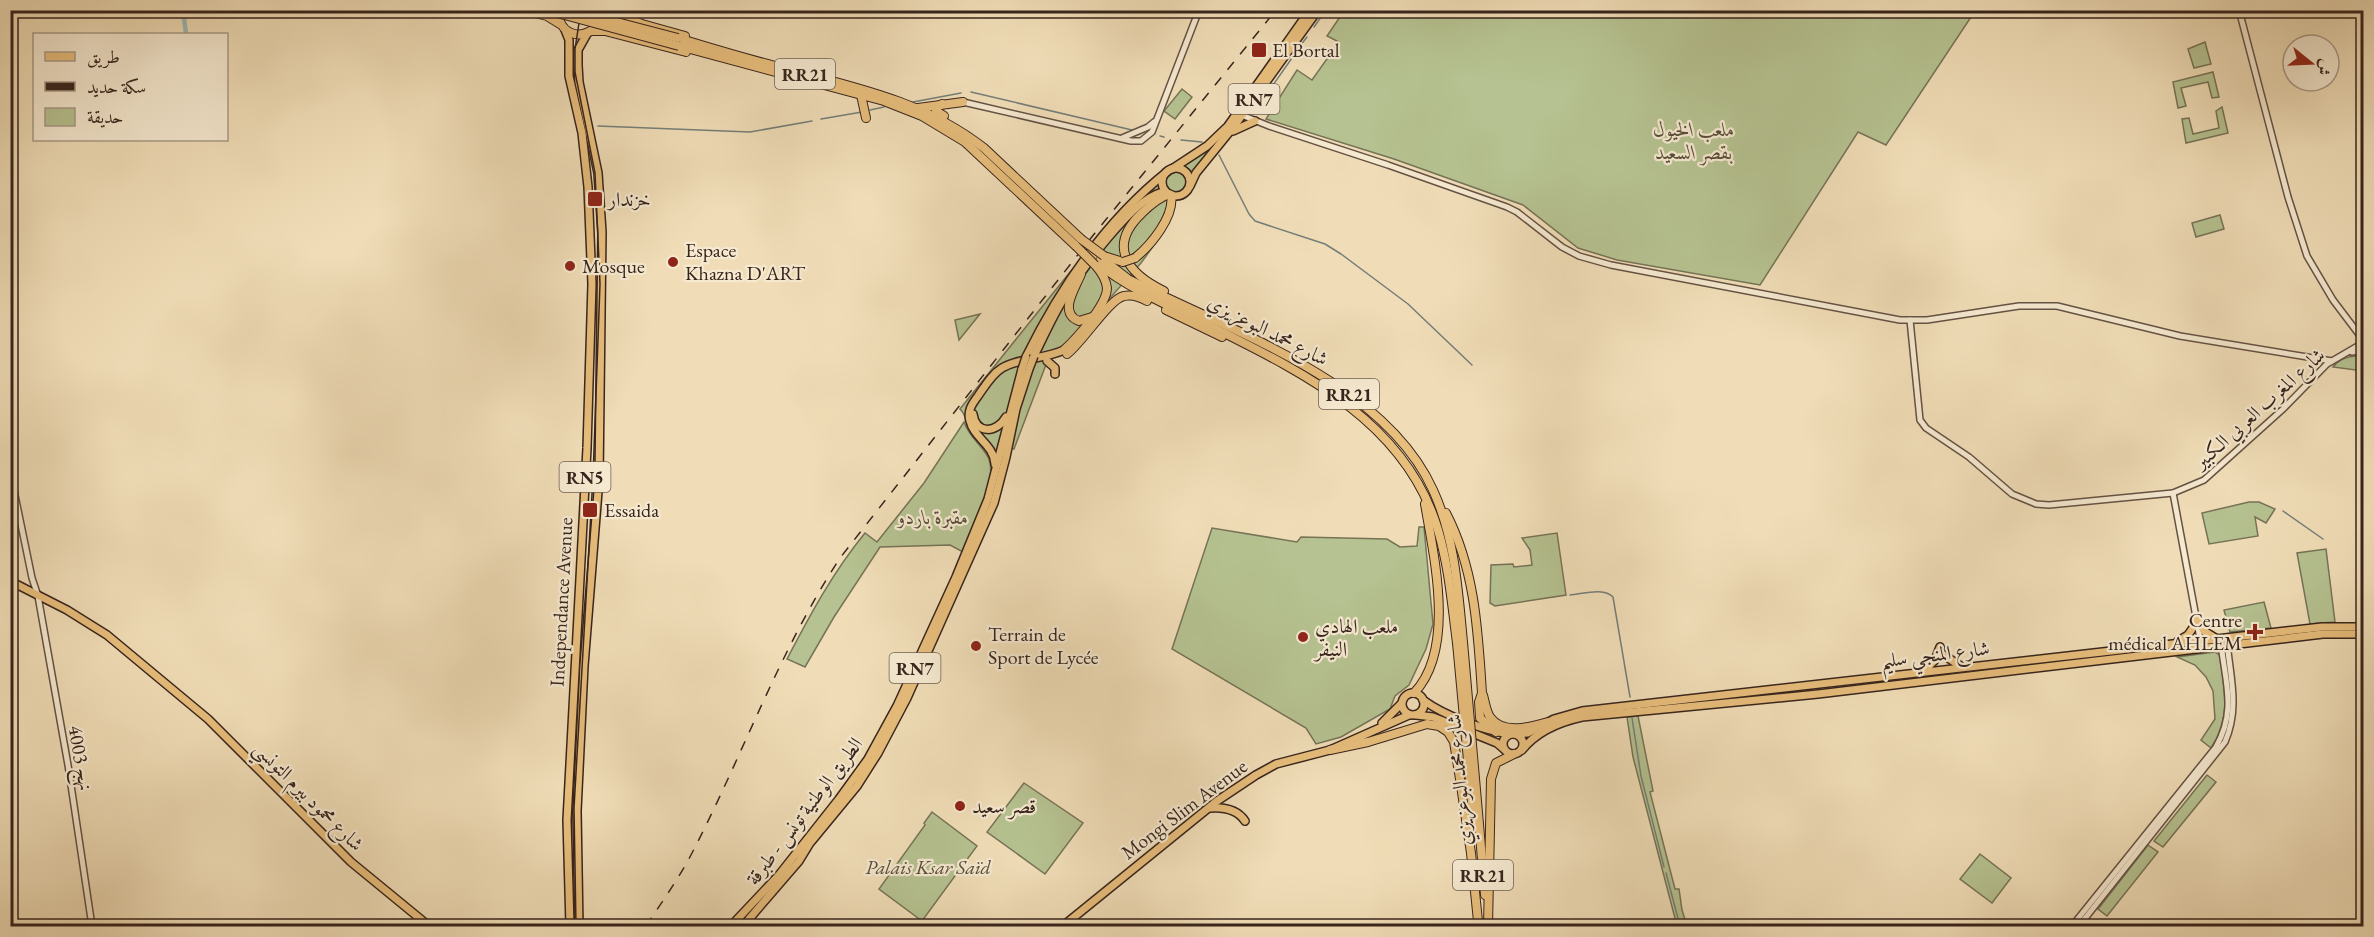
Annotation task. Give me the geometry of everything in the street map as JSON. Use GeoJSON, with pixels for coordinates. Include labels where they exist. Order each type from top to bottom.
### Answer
{"type":"FeatureCollection","features":[{"type":"Feature","properties":{"kind":"highway"},"geometry":{"type":"LineString","coordinates":[[523,10],[552,18],[576,35],[589,32]]}},
{"type":"Feature","properties":{"kind":"highway","name":"RR21"},"geometry":{"type":"LineString","coordinates":[[546,10],[679,42]]}},
{"type":"Feature","properties":{"kind":"highway","name":"RN5"},"geometry":{"type":"LineString","coordinates":[[559,10],[564,28]]}},
{"type":"Feature","properties":{"kind":"highway","name":"RR21"},"geometry":{"type":"LineString","coordinates":[[571,10],[910,111],[936,123],[965,142],[1078,242]]}},
{"type":"Feature","properties":{"kind":"highway","name":"RN5"},"geometry":{"type":"LineString","coordinates":[[589,32],[598,21],[599,10]]}},
{"type":"Feature","properties":{"kind":"highway","name":"RR21"},"geometry":{"type":"LineString","coordinates":[[606,10],[642,24],[742,54],[759,65]]}},
{"type":"Feature","properties":{"kind":"highway","name":"RR21"},"geometry":{"type":"LineString","coordinates":[[589,32],[605,31],[717,61],[759,65],[883,95],[918,108],[969,136],[1078,242]]}},
{"type":"Feature","properties":{"kind":"highway"},"geometry":{"type":"LineString","coordinates":[[861,95],[866,118]]}},
{"type":"Feature","properties":{"kind":"highway"},"geometry":{"type":"LineString","coordinates":[[918,108],[963,102]]}},
{"type":"Feature","properties":{"kind":"highway"},"geometry":{"type":"LineString","coordinates":[[942,104],[937,107],[937,112],[969,136]]}},
{"type":"Feature","properties":{"kind":"highway"},"geometry":{"type":"LineString","coordinates":[[898,113],[936,123]]}},
{"type":"Feature","properties":{"kind":"highway"},"geometry":{"type":"LineString","coordinates":[[1078,242],[1099,261],[1123,262],[1135,258],[1152,240],[1169,212],[1172,205],[1169,194],[1148,208],[1125,233],[1124,248],[1132,267],[1147,282],[1236,327],[1274,350]]}},
{"type":"Feature","properties":{"kind":"highway"},"geometry":{"type":"LineString","coordinates":[[1065,352],[1093,316],[1106,291],[1099,261],[1078,242]]}},
{"type":"Feature","properties":{"kind":"highway","name":"شارع محمد البوعزيزي"},"geometry":{"type":"LineString","coordinates":[[1099,261],[1128,279],[1329,379],[1375,415],[1412,456],[1433,489],[1449,536],[1454,561],[1488,927]]}},
{"type":"Feature","properties":{"kind":"highway","name":"شارع محمد البوعزيزي"},"geometry":{"type":"LineString","coordinates":[[1099,261],[1130,286],[1324,387],[1367,419],[1402,460],[1432,513],[1442,544],[1460,642]]}},
{"type":"Feature","properties":{"kind":"highway"},"geometry":{"type":"LineString","coordinates":[[1080,274],[1070,300],[1069,312],[1071,317],[1079,321],[1093,316]]}},
{"type":"Feature","properties":{"kind":"highway"},"geometry":{"type":"LineString","coordinates":[[1065,352],[1078,345],[1116,300],[1126,295],[1138,297],[1206,331],[1270,358]]}},
{"type":"Feature","properties":{"kind":"highway"},"geometry":{"type":"LineString","coordinates":[[1433,489],[1454,530],[1467,569],[1478,616],[1482,693],[1490,718],[1500,725],[1525,727],[1548,722]]}},
{"type":"Feature","properties":{"kind":"highway"},"geometry":{"type":"LineString","coordinates":[[1414,693],[1425,676],[1435,649],[1439,626],[1437,584],[1423,494]]}},
{"type":"Feature","properties":{"kind":"highway"},"geometry":{"type":"LineString","coordinates":[[1482,693],[1479,702],[1480,718],[1496,732]]}},
{"type":"Feature","properties":{"kind":"highway"},"geometry":{"type":"LineString","coordinates":[[1433,717],[1454,735],[1458,749],[1460,779]]}},
{"type":"Feature","properties":{"kind":"highway"},"geometry":{"type":"LineString","coordinates":[[1330,750],[1368,742],[1426,724],[1433,724],[1444,729],[1451,736],[1472,853],[1478,924]]}},
{"type":"Feature","properties":{"kind":"highway"},"geometry":{"type":"LineString","coordinates":[[1488,927],[1491,779],[1496,764],[1503,758],[1518,752]]}},
{"type":"Feature","properties":{"kind":"highway","name":"شارع محمد البوعزيزي"},"geometry":{"type":"LineString","coordinates":[[1477,824],[1478,924]]}},
{"type":"Feature","properties":{"kind":"main road","name":"الطريق الوطنية تونس - طبرقة"},"geometry":{"type":"LineString","coordinates":[[1190,186],[1196,173],[1226,136],[1310,10]]}},
{"type":"Feature","properties":{"kind":"main road","name":"الطريق الوطنية تونس - طبرقة"},"geometry":{"type":"LineString","coordinates":[[743,927],[799,861],[810,843],[857,786],[878,753],[907,698],[994,503],[1026,357],[1043,322],[1082,261],[1124,210],[1170,170],[1208,146],[1219,136],[1239,114],[1317,10]]}},
{"type":"Feature","properties":{"kind":"main road","name":"Independance Avenue"},"geometry":{"type":"LineString","coordinates":[[564,28],[569,40],[569,76],[582,133],[592,242],[587,448],[567,820],[570,927]]}},
{"type":"Feature","properties":{"kind":"main road","name":"Independance Avenue"},"geometry":{"type":"LineString","coordinates":[[579,927],[577,811],[584,666],[599,479],[602,232],[598,173],[579,74],[578,50],[589,32]]}},
{"type":"Feature","properties":{"kind":"main road"},"geometry":{"type":"LineString","coordinates":[[1226,136],[1255,121]]}},
{"type":"Feature","properties":{"kind":"main road"},"geometry":{"type":"LineString","coordinates":[[1169,194],[1162,181],[1170,170],[1182,169],[1187,173],[1190,186]]}},
{"type":"Feature","properties":{"kind":"main road","name":"RN7"},"geometry":{"type":"LineString","coordinates":[[1169,194],[1184,194],[1190,186]]}},
{"type":"Feature","properties":{"kind":"main road","name":"الطريق الوطنية تونس - طبرقة"},"geometry":{"type":"LineString","coordinates":[[734,926],[794,858],[846,790],[873,750],[897,706],[984,511],[1010,409],[1025,369],[1055,314],[1080,274],[1131,213],[1158,192],[1169,194]]}},
{"type":"Feature","properties":{"kind":"main road"},"geometry":{"type":"LineString","coordinates":[[1010,409],[1002,423],[993,430],[984,430],[974,420],[976,404],[1001,373],[1016,366],[1047,362],[1065,352]]}},
{"type":"Feature","properties":{"kind":"main road"},"geometry":{"type":"LineString","coordinates":[[994,477],[993,454],[975,432],[969,420],[973,402],[1003,367],[1065,352]]}},
{"type":"Feature","properties":{"kind":"main road"},"geometry":{"type":"LineString","coordinates":[[1047,362],[1055,368],[1055,374]]}},
{"type":"Feature","properties":{"kind":"main road","name":"شارع محمود بيرم التونسي"},"geometry":{"type":"LineString","coordinates":[[10,581],[107,634],[208,720],[351,862],[429,927]]}},
{"type":"Feature","properties":{"kind":"main road"},"geometry":{"type":"LineString","coordinates":[[2175,643],[2188,635],[2197,620],[2204,631],[2222,642]]}},
{"type":"Feature","properties":{"kind":"main road","name":"شارع المنجي سليم"},"geometry":{"type":"LineString","coordinates":[[2222,642],[2322,627],[2364,627]]}},
{"type":"Feature","properties":{"kind":"main road","name":"شارع المنجي سليم"},"geometry":{"type":"LineString","coordinates":[[1518,752],[1546,730],[1582,717],[1830,693],[2201,644],[2323,634],[2364,634]]}},
{"type":"Feature","properties":{"kind":"main road","name":"شارع المنجي سليم"},"geometry":{"type":"LineString","coordinates":[[1414,693],[1440,710],[1496,732],[1513,734],[1528,733],[1548,722],[1582,711],[2175,643],[2201,644]]}},
{"type":"Feature","properties":{"kind":"main road"},"geometry":{"type":"LineString","coordinates":[[1923,672],[1941,651],[1962,667]]}},
{"type":"Feature","properties":{"kind":"main road"},"geometry":{"type":"LineString","coordinates":[[1373,730],[1401,704],[1404,697],[1414,693]]}},
{"type":"Feature","properties":{"kind":"main road"},"geometry":{"type":"LineString","coordinates":[[1373,730],[1424,708],[1423,700]]}},
{"type":"Feature","properties":{"kind":"main road"},"geometry":{"type":"LineString","coordinates":[[1401,704],[1403,711],[1412,715],[1433,717],[1497,742],[1504,749],[1518,752],[1523,740],[1513,734],[1504,740],[1504,749]]}},
{"type":"Feature","properties":{"kind":"main road","name":"Mongi Slim Avenue"},"geometry":{"type":"LineString","coordinates":[[1063,927],[1235,787],[1266,768],[1330,750],[1373,730]]}},
{"type":"Feature","properties":{"kind":"main road"},"geometry":{"type":"LineString","coordinates":[[1207,809],[1218,807],[1234,811],[1245,821]]}},
{"type":"Feature","properties":{"kind":"street"},"geometry":{"type":"LineString","coordinates":[[963,102],[1121,138],[1144,140],[1152,132],[1199,10]]}},
{"type":"Feature","properties":{"kind":"street"},"geometry":{"type":"LineString","coordinates":[[2239,10],[2288,197],[2307,256],[2363,345]]}},
{"type":"Feature","properties":{"kind":"street"},"geometry":{"type":"LineString","coordinates":[[1239,114],[1506,207],[1517,212],[1563,247],[1596,261],[1642,273],[1891,319],[1928,320],[2019,306],[2057,306],[2180,336],[2332,361]]}},
{"type":"Feature","properties":{"kind":"street"},"geometry":{"type":"LineString","coordinates":[[1121,138],[1148,127],[1157,119]]}},
{"type":"Feature","properties":{"kind":"street","name":"شارع المغرب العربي الكبير"},"geometry":{"type":"LineString","coordinates":[[1910,320],[1920,420],[1926,428],[1969,457],[2012,494],[2036,504],[2049,505],[2173,493],[2204,480],[2332,361],[2363,345]]}},
{"type":"Feature","properties":{"kind":"street","name":"نهج 4003"},"geometry":{"type":"LineString","coordinates":[[10,471],[32,578],[38,596],[71,785],[92,927]]}},
{"type":"Feature","properties":{"kind":"street"},"geometry":{"type":"LineString","coordinates":[[2173,493],[2201,644]]}},
{"type":"Feature","properties":{"kind":"street"},"geometry":{"type":"LineString","coordinates":[[2072,927],[2216,747],[2223,734],[2229,712],[2229,699],[2222,642]]}},
{"type":"Feature","properties":{"kind":"street"},"geometry":{"type":"LineString","coordinates":[[2079,927],[2225,741],[2233,718],[2234,702],[2222,642]]}},
{"type":"Feature","properties":{"kind":"green space","name":"ملعب الخيول بقصر السعيد"},"geometry":{"type":"Polygon","coordinates":[[[1344,11],[1975,11],[1886,145],[1858,132],[1760,285],[1617,260],[1578,248],[1523,205],[1394,159],[1266,119],[1297,70],[1312,80],[1339,42],[1327,36],[1344,11]]]}},
{"type":"Feature","properties":{"kind":"green space"},"geometry":{"type":"Polygon","coordinates":[[[2205,42],[2211,64],[2194,68],[2188,49],[2205,42]]]}},
{"type":"Feature","properties":{"kind":"green space"},"geometry":{"type":"Polygon","coordinates":[[[2213,72],[2219,97],[2212,98],[2208,82],[2181,88],[2186,106],[2178,108],[2173,82],[2213,72]]]}},
{"type":"Feature","properties":{"kind":"green space"},"geometry":{"type":"Polygon","coordinates":[[[1182,89],[1192,97],[1175,119],[1164,111],[1182,89]]]}},
{"type":"Feature","properties":{"kind":"green space"},"geometry":{"type":"Polygon","coordinates":[[[2222,107],[2228,133],[2186,143],[2182,119],[2189,118],[2193,134],[2219,128],[2216,111],[2222,107]]]}},
{"type":"Feature","properties":{"kind":"green space"},"geometry":{"type":"Polygon","coordinates":[[[1208,150],[1210,153],[1187,188],[1173,203],[1157,241],[1141,263],[1111,297],[1102,301],[1067,344],[1050,354],[1014,449],[1000,445],[992,476],[988,454],[974,437],[960,409],[1095,241],[1158,183],[1208,150]]]}},
{"type":"Feature","properties":{"kind":"green space"},"geometry":{"type":"Polygon","coordinates":[[[2220,215],[2224,229],[2196,237],[2192,223],[2220,215]]]}},
{"type":"Feature","properties":{"kind":"green space"},"geometry":{"type":"Polygon","coordinates":[[[980,314],[959,340],[955,320],[980,314]]]}},
{"type":"Feature","properties":{"kind":"green space"},"geometry":{"type":"Polygon","coordinates":[[[2363,355],[2363,371],[2333,367],[2343,359],[2363,355]]]}},
{"type":"Feature","properties":{"kind":"green space","name":"مقبرة باردو"},"geometry":{"type":"Polygon","coordinates":[[[964,422],[988,457],[990,479],[988,492],[963,552],[950,545],[880,547],[834,617],[805,667],[787,659],[823,594],[853,548],[865,533],[877,542],[924,483],[964,422]]]}},
{"type":"Feature","properties":{"kind":"green space"},"geometry":{"type":"Polygon","coordinates":[[[2249,502],[2259,502],[2275,509],[2266,523],[2255,517],[2258,536],[2209,544],[2202,513],[2249,502]]]}},
{"type":"Feature","properties":{"kind":"green space","name":"ملعب الهادي النيفر"},"geometry":{"type":"Polygon","coordinates":[[[1419,527],[1424,527],[1433,624],[1426,649],[1409,685],[1395,696],[1390,709],[1341,737],[1316,744],[1306,728],[1172,649],[1212,528],[1297,542],[1301,537],[1387,539],[1400,547],[1417,546],[1419,527]]]}},
{"type":"Feature","properties":{"kind":"green space"},"geometry":{"type":"Polygon","coordinates":[[[1557,533],[1566,595],[1495,606],[1490,603],[1491,565],[1513,564],[1514,567],[1532,565],[1530,550],[1522,538],[1557,533]]]}},
{"type":"Feature","properties":{"kind":"green space"},"geometry":{"type":"Polygon","coordinates":[[[2326,549],[2335,622],[2310,624],[2297,553],[2326,549]]]}},
{"type":"Feature","properties":{"kind":"green space"},"geometry":{"type":"Polygon","coordinates":[[[2264,602],[2271,628],[2230,632],[2224,610],[2264,602]]]}},
{"type":"Feature","properties":{"kind":"green space"},"geometry":{"type":"Polygon","coordinates":[[[2215,652],[2220,655],[2225,703],[2222,725],[2211,748],[2201,740],[2215,719],[2213,691],[2206,677],[2195,665],[2177,657],[2215,652]]]}},
{"type":"Feature","properties":{"kind":"green space"},"geometry":{"type":"Polygon","coordinates":[[[1638,716],[1653,791],[1650,792],[1675,889],[1679,889],[1687,926],[1677,926],[1633,757],[1627,717],[1638,716]]]}},
{"type":"Feature","properties":{"kind":"green space"},"geometry":{"type":"Polygon","coordinates":[[[2207,775],[2216,782],[2163,847],[2154,841],[2207,775]]]}},
{"type":"Feature","properties":{"kind":"green space"},"geometry":{"type":"Polygon","coordinates":[[[1024,783],[1083,823],[1045,874],[987,832],[1024,783]]]}},
{"type":"Feature","properties":{"kind":"green space","name":"Palais Ksar Saïd"},"geometry":{"type":"Polygon","coordinates":[[[932,812],[977,846],[922,921],[879,889],[932,812]]]}},
{"type":"Feature","properties":{"kind":"green space"},"geometry":{"type":"Polygon","coordinates":[[[2148,845],[2158,852],[2107,916],[2098,909],[2148,845]]]}},
{"type":"Feature","properties":{"kind":"green space"},"geometry":{"type":"Polygon","coordinates":[[[1980,854],[2011,878],[1992,903],[1960,879],[1980,854]]]}},
{"type":"Feature","properties":{"kind":"waterway"},"geometry":{"type":"LineString","coordinates":[[183,10],[186,33]]}},
{"type":"Feature","properties":{"kind":"waterway"},"geometry":{"type":"LineString","coordinates":[[1314,27],[1326,10]]}},
{"type":"Feature","properties":{"kind":"waterway"},"geometry":{"type":"LineString","coordinates":[[1297,50],[1307,37]]}},
{"type":"Feature","properties":{"kind":"waterway"},"geometry":{"type":"LineString","coordinates":[[1254,112],[1292,58]]}},
{"type":"Feature","properties":{"kind":"waterway"},"geometry":{"type":"LineString","coordinates":[[971,92],[1132,130]]}},
{"type":"Feature","properties":{"kind":"waterway"},"geometry":{"type":"LineString","coordinates":[[913,102],[961,93]]}},
{"type":"Feature","properties":{"kind":"waterway"},"geometry":{"type":"LineString","coordinates":[[870,110],[884,107]]}},
{"type":"Feature","properties":{"kind":"waterway"},"geometry":{"type":"LineString","coordinates":[[821,119],[862,112]]}},
{"type":"Feature","properties":{"kind":"waterway"},"geometry":{"type":"LineString","coordinates":[[598,126],[750,132],[812,121]]}},
{"type":"Feature","properties":{"kind":"waterway"},"geometry":{"type":"LineString","coordinates":[[1160,136],[1164,137]]}},
{"type":"Feature","properties":{"kind":"waterway"},"geometry":{"type":"LineString","coordinates":[[1181,140],[1202,142]]}},
{"type":"Feature","properties":{"kind":"waterway"},"geometry":{"type":"LineString","coordinates":[[1219,155],[1249,214],[1255,221],[1325,244],[1341,254],[1408,304],[1472,365]]}},
{"type":"Feature","properties":{"kind":"waterway"},"geometry":{"type":"LineString","coordinates":[[2283,511],[2323,539]]}},
{"type":"Feature","properties":{"kind":"waterway"},"geometry":{"type":"LineString","coordinates":[[1570,595],[1604,592],[1613,597],[1630,697]]}},
{"type":"Feature","properties":{"kind":"waterway"},"geometry":{"type":"LineString","coordinates":[[1632,718],[1641,776],[1664,867]]}},
{"type":"Feature","properties":{"kind":"waterway"},"geometry":{"type":"LineString","coordinates":[[1666,873],[1680,926]]}},
{"type":"Feature","properties":{"kind":"tram line"},"geometry":{"type":"LineString","coordinates":[[576,926],[574,808],[593,477],[600,284],[595,173],[575,72],[575,49],[581,10]]}},
{"type":"Feature","properties":{"kind":"railway"},"geometry":{"type":"LineString","coordinates":[[646,926],[692,853],[798,630],[840,558],[1091,238],[1276,10]]}},
{"type":"Feature","properties":{"kind":"place","name":"El Bortal"},"geometry":{"type":"Point","coordinates":[1259,50]}},
{"type":"Feature","properties":{"kind":"place","name":"خزندار"},"geometry":{"type":"Point","coordinates":[595,199]}},
{"type":"Feature","properties":{"kind":"place","name":"Espace Khazna D'ART"},"geometry":{"type":"Point","coordinates":[673,262]}},
{"type":"Feature","properties":{"kind":"place","name":"Mosque"},"geometry":{"type":"Point","coordinates":[570,266]}},
{"type":"Feature","properties":{"kind":"place","name":"Essaida"},"geometry":{"type":"Point","coordinates":[590,510]}},
{"type":"Feature","properties":{"kind":"place","name":"Centre médical AHLEM"},"geometry":{"type":"Point","coordinates":[2255,632]}},
{"type":"Feature","properties":{"kind":"place","name":"ملعب الهادي النيفر"},"geometry":{"type":"Point","coordinates":[1303,637]}},
{"type":"Feature","properties":{"kind":"place","name":"Terrain de Sport de Lycée"},"geometry":{"type":"Point","coordinates":[976,646]}},
{"type":"Feature","properties":{"kind":"place","name":"قصر سعيد"},"geometry":{"type":"Point","coordinates":[960,806]}}]}
